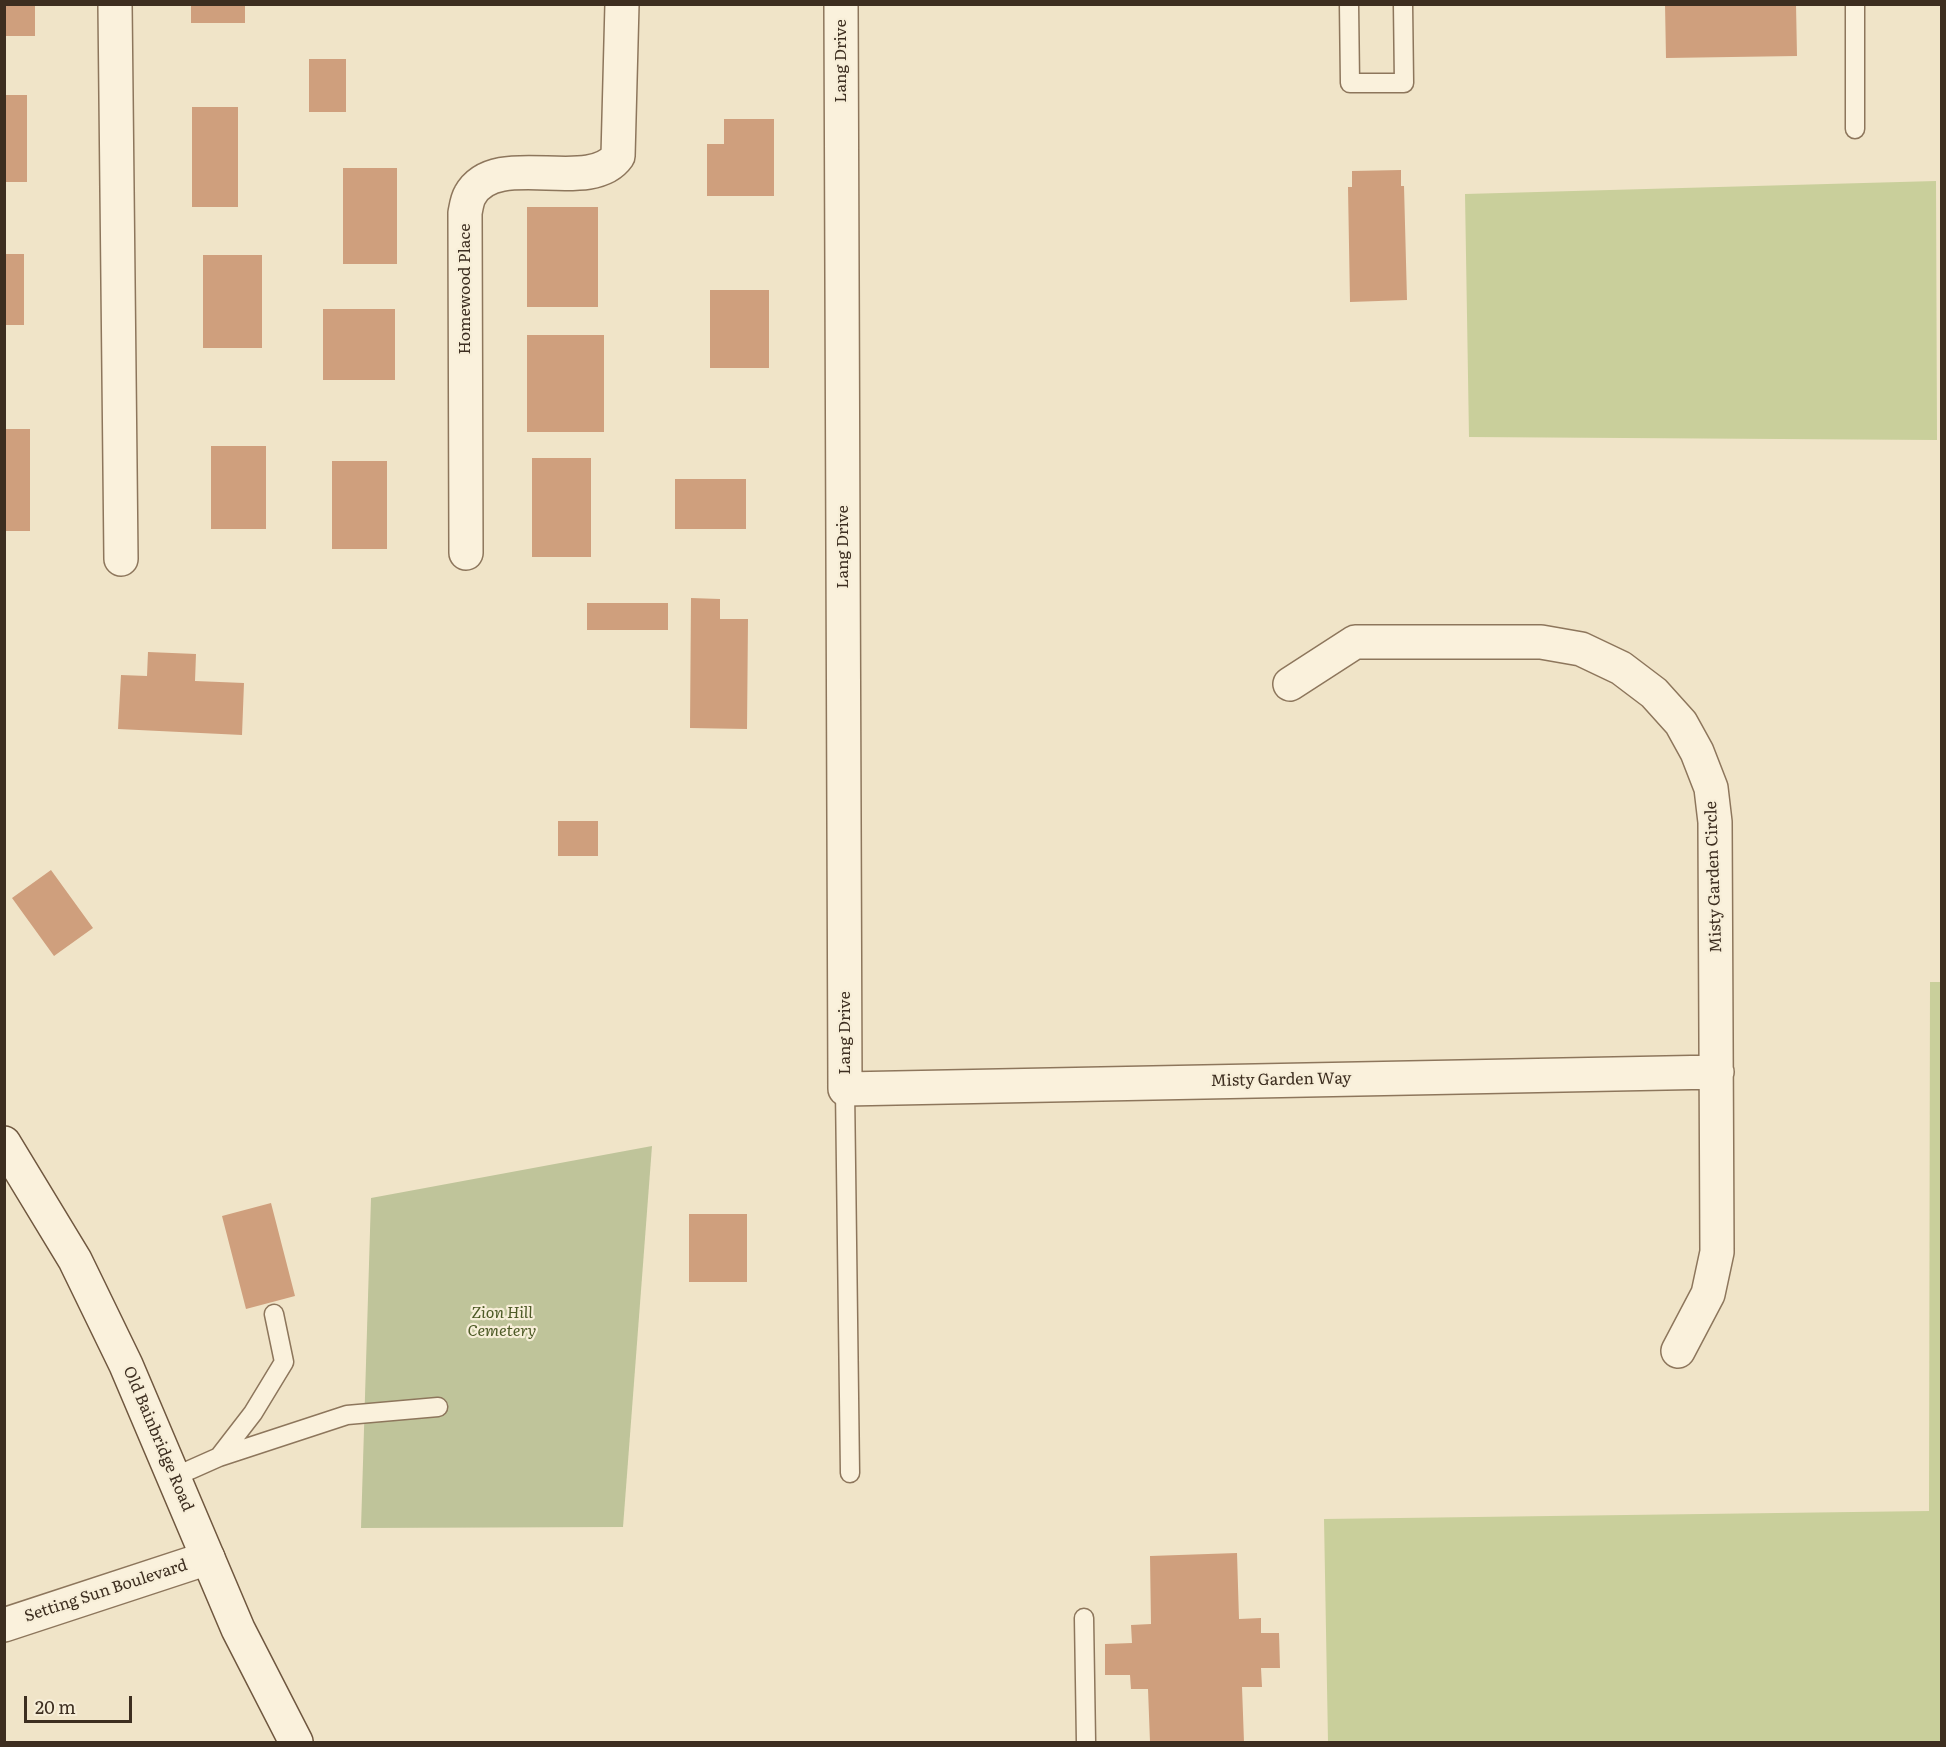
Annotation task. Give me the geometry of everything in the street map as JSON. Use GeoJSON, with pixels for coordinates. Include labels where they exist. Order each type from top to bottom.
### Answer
{"type":"FeatureCollection","features":[{"type":"Feature","properties":{"kind":"street"},"geometry":{"type":"LineString","coordinates":[[116,4],[121,559]]}},
{"type":"Feature","properties":{"kind":"street","name":"Homewood Place"},"geometry":{"type":"LineString","coordinates":[[466,553],[465,213],[470,196],[480,184],[502,174],[589,172],[611,166],[618,156],[622,4]]}},
{"type":"Feature","properties":{"kind":"street","name":"Lang Drive"},"geometry":{"type":"LineString","coordinates":[[841,4],[845,1089]]}},
{"type":"Feature","properties":{"kind":"street","name":"Misty Garden Circle"},"geometry":{"type":"LineString","coordinates":[[1290,684],[1355,642],[1541,642],[1581,649],[1621,668],[1654,693],[1681,723],[1697,752],[1711,788],[1715,822],[1717,1252],[1708,1294],[1678,1351]]}},
{"type":"Feature","properties":{"kind":"street","name":"Misty Garden Way"},"geometry":{"type":"LineString","coordinates":[[845,1089],[1717,1072]]}},
{"type":"Feature","properties":{"kind":"street","name":"Old Bainbridge Road"},"geometry":{"type":"LineString","coordinates":[[4,1143],[75,1260],[126,1365],[238,1629],[296,1743]]}},
{"type":"Feature","properties":{"kind":"street","name":"Setting Sun Boulevard"},"geometry":{"type":"LineString","coordinates":[[4,1625],[208,1558]]}},
{"type":"Feature","properties":{"kind":"lane"},"geometry":{"type":"LineString","coordinates":[[1349,4],[1350,83],[1404,83],[1404,4]]}},
{"type":"Feature","properties":{"kind":"lane"},"geometry":{"type":"LineString","coordinates":[[1855,129],[1856,4]]}},
{"type":"Feature","properties":{"kind":"lane"},"geometry":{"type":"LineString","coordinates":[[845,1089],[850,1473]]}},
{"type":"Feature","properties":{"kind":"lane"},"geometry":{"type":"LineString","coordinates":[[219,1457],[253,1413],[284,1362],[274,1314]]}},
{"type":"Feature","properties":{"kind":"lane"},"geometry":{"type":"LineString","coordinates":[[174,1476],[219,1457],[347,1415],[438,1407]]}},
{"type":"Feature","properties":{"kind":"lane"},"geometry":{"type":"LineString","coordinates":[[1084,1618],[1086,1743]]}},
{"type":"Feature","properties":{"kind":"green space"},"geometry":{"type":"Polygon","coordinates":[[[1936,181],[1937,440],[1469,437],[1465,194],[1936,181]]]}},
{"type":"Feature","properties":{"kind":"green space"},"geometry":{"type":"Polygon","coordinates":[[[1930,982],[1942,982],[1941,1742],[1328,1742],[1324,1519],[1929,1511],[1930,982]]]}},
{"type":"Feature","properties":{"kind":"green space","name":"Zion Hill Cemetery"},"geometry":{"type":"Polygon","coordinates":[[[652,1146],[623,1527],[361,1528],[371,1198],[652,1146]]]}},
{"type":"Feature","properties":{"kind":"building"},"geometry":{"type":"Polygon","coordinates":[[[4,4],[35,4],[35,36],[4,36],[4,4]]]}},
{"type":"Feature","properties":{"kind":"building"},"geometry":{"type":"Polygon","coordinates":[[[191,4],[245,4],[245,23],[191,23],[191,4]]]}},
{"type":"Feature","properties":{"kind":"building"},"geometry":{"type":"Polygon","coordinates":[[[1665,4],[1796,4],[1797,56],[1666,58],[1665,4]]]}},
{"type":"Feature","properties":{"kind":"building"},"geometry":{"type":"Polygon","coordinates":[[[309,59],[346,59],[346,112],[309,112],[309,59]]]}},
{"type":"Feature","properties":{"kind":"building"},"geometry":{"type":"Polygon","coordinates":[[[5,95],[27,95],[27,182],[5,182],[5,95]]]}},
{"type":"Feature","properties":{"kind":"building"},"geometry":{"type":"Polygon","coordinates":[[[192,107],[238,107],[238,207],[192,207],[192,107]]]}},
{"type":"Feature","properties":{"kind":"building"},"geometry":{"type":"Polygon","coordinates":[[[724,119],[774,119],[774,196],[707,196],[707,144],[724,144],[724,119]]]}},
{"type":"Feature","properties":{"kind":"building"},"geometry":{"type":"Polygon","coordinates":[[[343,168],[397,168],[397,264],[343,264],[343,168]]]}},
{"type":"Feature","properties":{"kind":"building"},"geometry":{"type":"Polygon","coordinates":[[[1401,170],[1401,186],[1404,186],[1407,300],[1350,302],[1348,187],[1352,187],[1352,171],[1401,170]]]}},
{"type":"Feature","properties":{"kind":"building"},"geometry":{"type":"Polygon","coordinates":[[[527,207],[598,207],[598,307],[527,307],[527,207]]]}},
{"type":"Feature","properties":{"kind":"building"},"geometry":{"type":"Polygon","coordinates":[[[4,254],[24,254],[24,325],[4,325],[4,254]]]}},
{"type":"Feature","properties":{"kind":"building"},"geometry":{"type":"Polygon","coordinates":[[[203,255],[262,255],[262,348],[203,348],[203,255]]]}},
{"type":"Feature","properties":{"kind":"building"},"geometry":{"type":"Polygon","coordinates":[[[710,290],[769,290],[769,368],[710,368],[710,290]]]}},
{"type":"Feature","properties":{"kind":"building"},"geometry":{"type":"Polygon","coordinates":[[[323,309],[395,309],[395,380],[323,380],[323,309]]]}},
{"type":"Feature","properties":{"kind":"building"},"geometry":{"type":"Polygon","coordinates":[[[527,335],[604,335],[604,432],[527,432],[527,335]]]}},
{"type":"Feature","properties":{"kind":"building"},"geometry":{"type":"Polygon","coordinates":[[[4,429],[30,429],[30,531],[4,531],[4,429]]]}},
{"type":"Feature","properties":{"kind":"building"},"geometry":{"type":"Polygon","coordinates":[[[211,446],[266,446],[266,529],[211,529],[211,446]]]}},
{"type":"Feature","properties":{"kind":"building"},"geometry":{"type":"Polygon","coordinates":[[[532,458],[591,458],[591,557],[532,557],[532,458]]]}},
{"type":"Feature","properties":{"kind":"building"},"geometry":{"type":"Polygon","coordinates":[[[332,461],[387,461],[387,549],[332,549],[332,461]]]}},
{"type":"Feature","properties":{"kind":"building"},"geometry":{"type":"Polygon","coordinates":[[[675,479],[746,479],[746,529],[675,529],[675,479]]]}},
{"type":"Feature","properties":{"kind":"building"},"geometry":{"type":"Polygon","coordinates":[[[691,598],[720,599],[720,619],[748,619],[747,729],[690,728],[691,598]]]}},
{"type":"Feature","properties":{"kind":"building"},"geometry":{"type":"Polygon","coordinates":[[[587,603],[668,603],[668,630],[587,630],[587,603]]]}},
{"type":"Feature","properties":{"kind":"building"},"geometry":{"type":"Polygon","coordinates":[[[148,652],[196,654],[195,681],[244,683],[242,735],[118,729],[121,675],[147,676],[148,652]]]}},
{"type":"Feature","properties":{"kind":"building"},"geometry":{"type":"Polygon","coordinates":[[[558,821],[598,821],[598,856],[558,856],[558,821]]]}},
{"type":"Feature","properties":{"kind":"building"},"geometry":{"type":"Polygon","coordinates":[[[51,870],[93,928],[54,956],[12,898],[51,870]]]}},
{"type":"Feature","properties":{"kind":"building"},"geometry":{"type":"Polygon","coordinates":[[[271,1203],[295,1296],[246,1309],[222,1216],[271,1203]]]}},
{"type":"Feature","properties":{"kind":"building"},"geometry":{"type":"Polygon","coordinates":[[[689,1214],[747,1214],[747,1282],[689,1282],[689,1214]]]}},
{"type":"Feature","properties":{"kind":"building"},"geometry":{"type":"Polygon","coordinates":[[[1237,1553],[1239,1619],[1261,1618],[1261,1633],[1279,1633],[1280,1668],[1261,1668],[1262,1687],[1242,1687],[1244,1742],[1150,1742],[1148,1689],[1131,1689],[1130,1675],[1105,1675],[1105,1644],[1132,1643],[1131,1625],[1151,1624],[1150,1556],[1237,1553]]]}}]}
